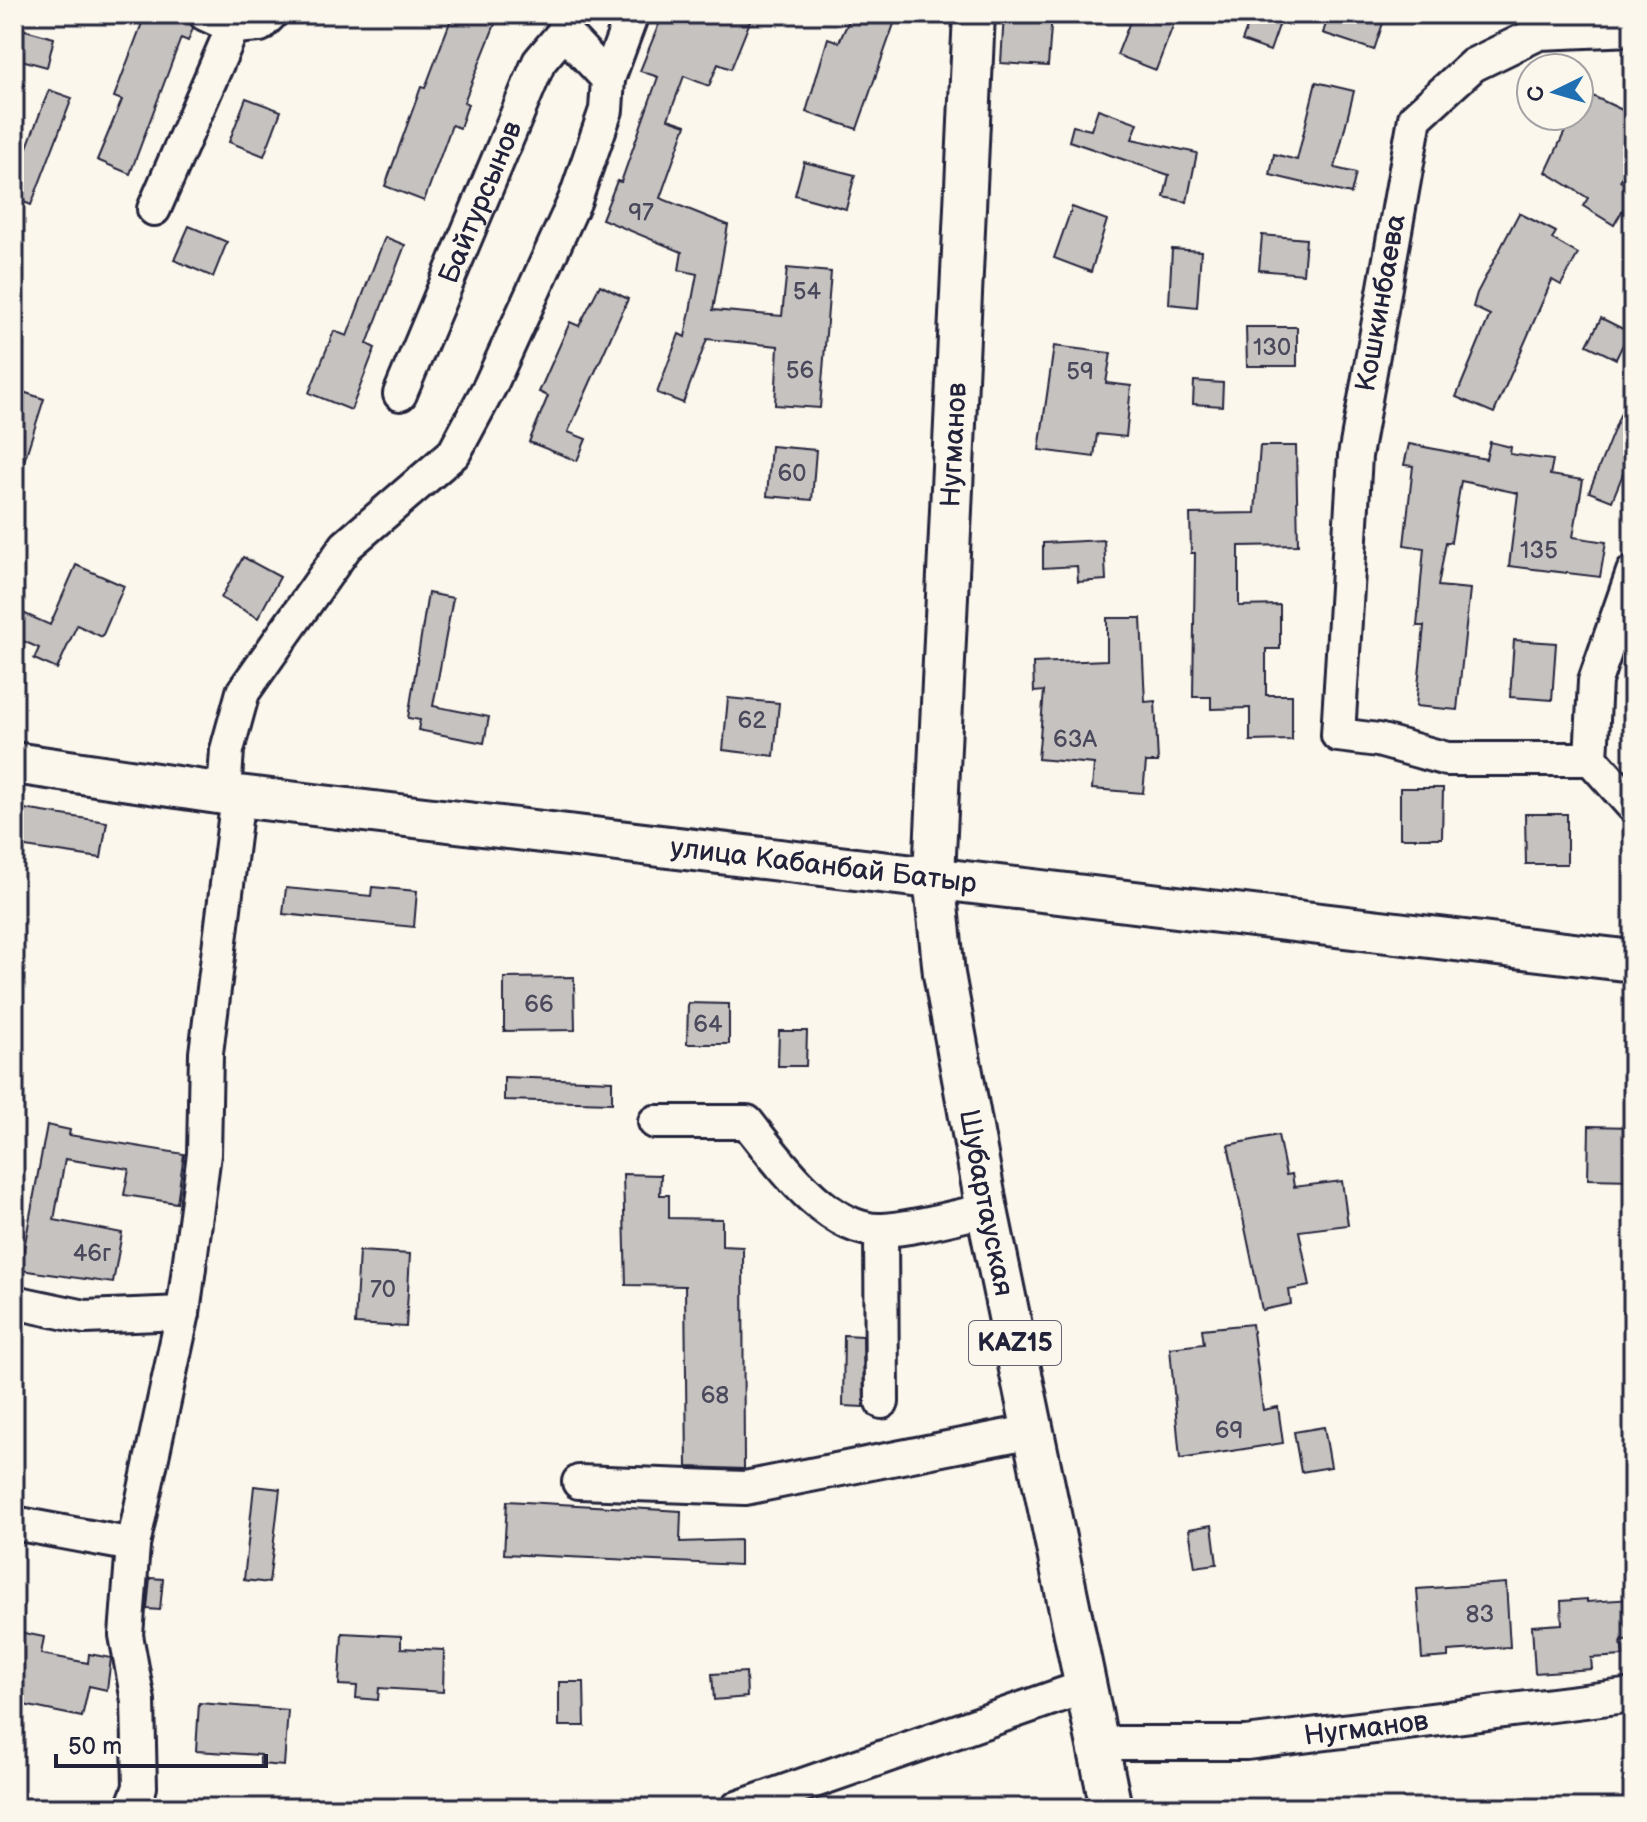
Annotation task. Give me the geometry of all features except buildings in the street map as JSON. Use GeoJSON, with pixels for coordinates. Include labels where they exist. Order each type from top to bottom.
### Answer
{"type":"FeatureCollection","features":[{"type":"Feature","properties":{"kind":"main road","name":"Нугманов"},"geometry":{"type":"LineString","coordinates":[[934,876],[974,14]]}},
{"type":"Feature","properties":{"kind":"main road","name":"улица Кабанбай Батыр"},"geometry":{"type":"LineString","coordinates":[[14,763],[231,795],[1633,961]]}},
{"type":"Feature","properties":{"kind":"main road","name":"Шубартауская"},"geometry":{"type":"LineString","coordinates":[[934,876],[944,974],[987,1210],[1111,1808]]}},
{"type":"Feature","properties":{"kind":"street"},"geometry":{"type":"LineString","coordinates":[[154,209],[219,21],[260,25],[271,14]]}},
{"type":"Feature","properties":{"kind":"street"},"geometry":{"type":"LineString","coordinates":[[132,1808],[140,1787],[138,1701],[126,1635],[133,1545],[183,1313],[204,1154],[206,1053],[231,795],[227,750],[243,692],[346,546],[454,453],[491,384],[575,200],[606,110],[608,79],[632,14]]}},
{"type":"Feature","properties":{"kind":"street"},"geometry":{"type":"LineString","coordinates":[[566,23],[608,79]]}},
{"type":"Feature","properties":{"kind":"street","name":"Байтурсынов"},"geometry":{"type":"LineString","coordinates":[[400,394],[539,62],[566,23]]}},
{"type":"Feature","properties":{"kind":"street","name":"Кошкинбаева"},"geometry":{"type":"LineString","coordinates":[[1591,759],[1447,759],[1378,740],[1338,735],[1355,456],[1415,118],[1473,65],[1539,33],[1633,29]]}},
{"type":"Feature","properties":{"kind":"street"},"geometry":{"type":"LineString","coordinates":[[1633,572],[1595,681],[1591,759],[1633,806]]}},
{"type":"Feature","properties":{"kind":"street"},"geometry":{"type":"LineString","coordinates":[[655,1122],[747,1122],[791,1177],[842,1221],[881,1230],[987,1210]]}},
{"type":"Feature","properties":{"kind":"street"},"geometry":{"type":"LineString","coordinates":[[881,1230],[882,1402]]}},
{"type":"Feature","properties":{"kind":"street"},"geometry":{"type":"LineString","coordinates":[[14,1302],[85,1317],[183,1313]]}},
{"type":"Feature","properties":{"kind":"street"},"geometry":{"type":"LineString","coordinates":[[579,1482],[745,1488],[1033,1431]]}},
{"type":"Feature","properties":{"kind":"street"},"geometry":{"type":"LineString","coordinates":[[14,1523],[133,1545]]}},
{"type":"Feature","properties":{"kind":"street"},"geometry":{"type":"LineString","coordinates":[[737,1808],[1087,1686]]}},
{"type":"Feature","properties":{"kind":"street","name":"Нугманов"},"geometry":{"type":"LineString","coordinates":[[1097,1743],[1246,1743],[1633,1695]]}}]}
